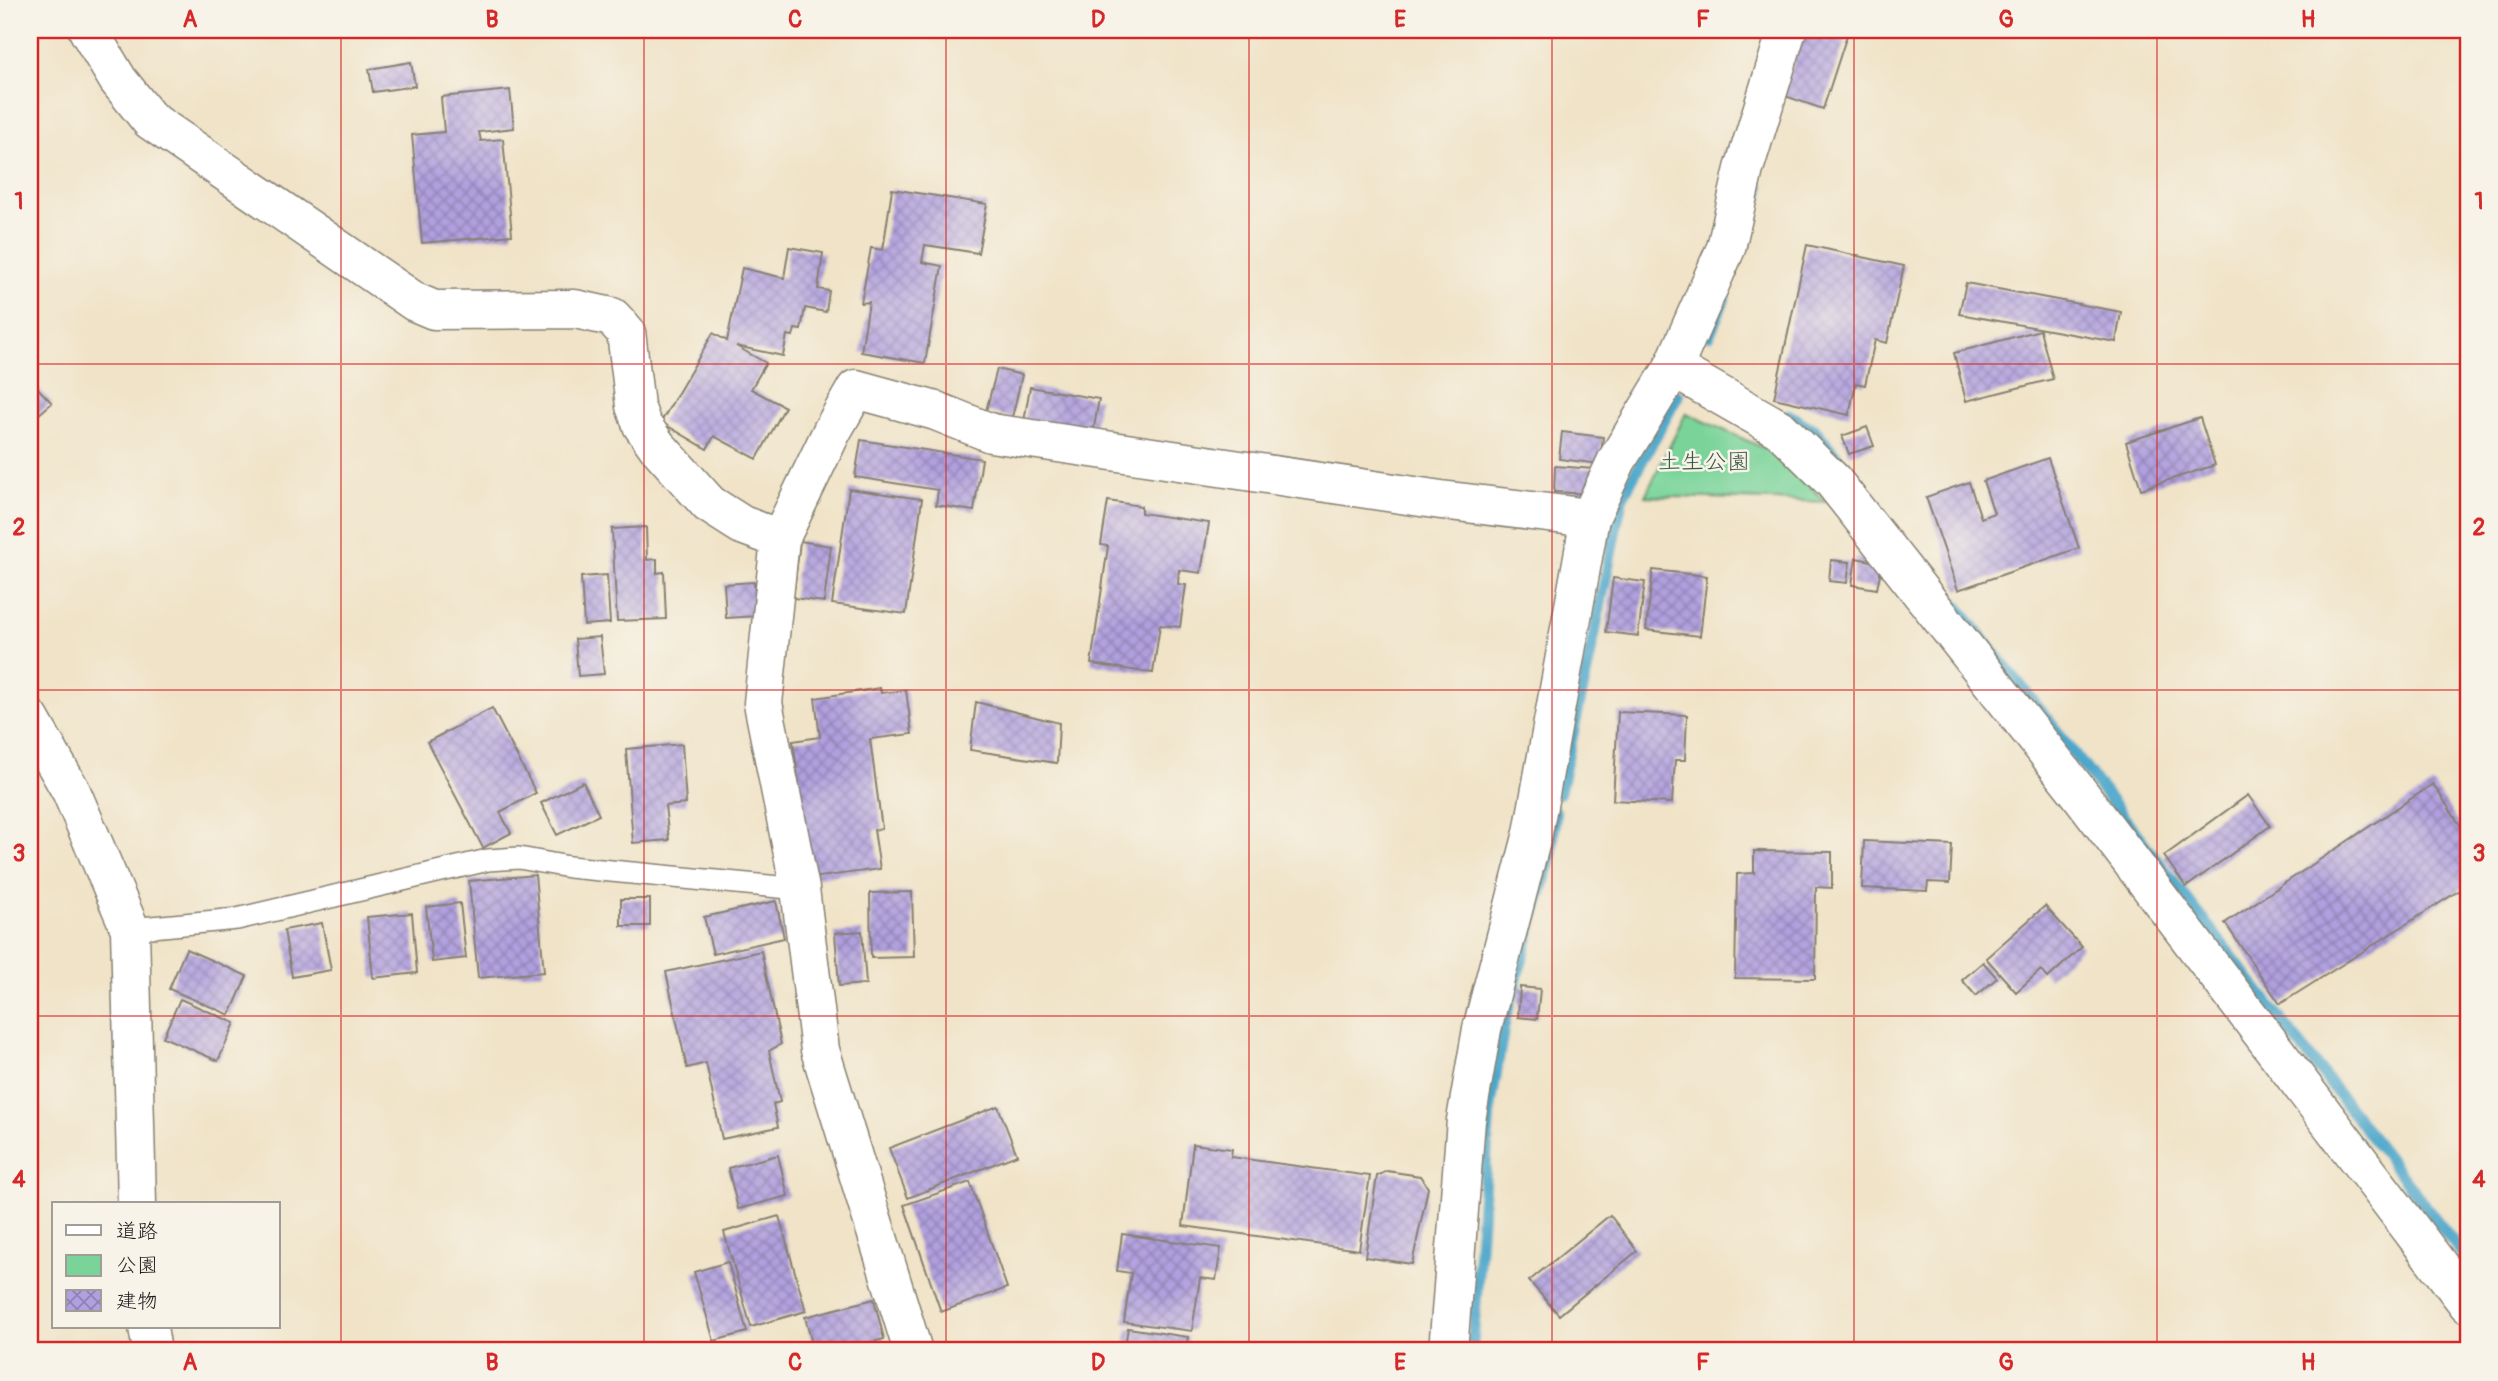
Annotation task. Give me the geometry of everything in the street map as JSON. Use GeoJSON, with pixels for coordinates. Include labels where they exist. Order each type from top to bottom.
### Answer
{"type":"FeatureCollection","features":[{"type":"Feature","properties":{"kind":"street"},"geometry":{"type":"LineString","coordinates":[[88,30],[118,80],[150,120],[415,302],[434,310],[575,309],[612,317],[626,332],[635,406],[642,425],[657,446],[709,504],[742,525],[780,539]]}},
{"type":"Feature","properties":{"kind":"street"},"geometry":{"type":"LineString","coordinates":[[1448,1351],[1466,1120],[1482,1029],[1533,833],[1590,518],[1617,460],[1683,374],[1726,248],[1744,169],[1787,30]]}},
{"type":"Feature","properties":{"kind":"street"},"geometry":{"type":"LineString","coordinates":[[1683,374],[1781,430],[1833,481],[2080,794],[2468,1304]]}},
{"type":"Feature","properties":{"kind":"street"},"geometry":{"type":"LineString","coordinates":[[913,1351],[820,1050],[800,889],[763,703],[780,539],[832,431],[856,389],[936,411],[991,433],[1441,500],[1590,518]]}},
{"type":"Feature","properties":{"kind":"street"},"geometry":{"type":"LineString","coordinates":[[30,719],[71,791],[130,929],[137,1202]]}},
{"type":"Feature","properties":{"kind":"street"},"geometry":{"type":"LineString","coordinates":[[148,1328],[152,1351]]}},
{"type":"Feature","properties":{"kind":"lane"},"geometry":{"type":"LineString","coordinates":[[130,929],[237,919],[488,860],[519,858],[569,867],[800,889]]}},
{"type":"Feature","properties":{"kind":"green space","name":"土生公園"},"geometry":{"type":"Polygon","coordinates":[[[1686,413],[1777,454],[1826,502],[1645,496],[1686,413]]]}},
{"type":"Feature","properties":{"kind":"building"},"geometry":{"type":"Polygon","coordinates":[[[1804,30],[1830,30],[1847,35],[1823,109],[1782,95],[1804,30]]]}},
{"type":"Feature","properties":{"kind":"building"},"geometry":{"type":"Polygon","coordinates":[[[411,62],[415,86],[373,92],[369,69],[411,62]]]}},
{"type":"Feature","properties":{"kind":"building"},"geometry":{"type":"Polygon","coordinates":[[[510,90],[514,128],[479,132],[481,141],[503,139],[512,235],[422,243],[412,135],[444,132],[441,97],[510,90]]]}},
{"type":"Feature","properties":{"kind":"building"},"geometry":{"type":"Polygon","coordinates":[[[892,189],[987,204],[978,253],[925,245],[922,262],[942,266],[925,363],[861,352],[869,302],[861,303],[871,248],[883,250],[892,189]]]}},
{"type":"Feature","properties":{"kind":"building"},"geometry":{"type":"Polygon","coordinates":[[[1807,245],[1904,266],[1887,343],[1875,340],[1865,385],[1856,383],[1849,415],[1774,398],[1807,245]]]}},
{"type":"Feature","properties":{"kind":"building"},"geometry":{"type":"Polygon","coordinates":[[[789,247],[823,253],[818,289],[829,291],[826,312],[805,308],[801,330],[795,329],[793,336],[787,335],[783,356],[736,346],[766,363],[751,389],[785,407],[757,459],[714,436],[707,449],[661,422],[713,333],[727,341],[742,268],[784,278],[789,247]]]}},
{"type":"Feature","properties":{"kind":"building"},"geometry":{"type":"Polygon","coordinates":[[[1966,283],[2121,312],[2116,342],[1959,314],[1966,283]]]}},
{"type":"Feature","properties":{"kind":"building"},"geometry":{"type":"Polygon","coordinates":[[[2040,330],[2053,379],[1966,401],[1954,353],[2040,330]]]}},
{"type":"Feature","properties":{"kind":"building"},"geometry":{"type":"Polygon","coordinates":[[[997,369],[1022,375],[1012,418],[986,411],[997,369]]]}},
{"type":"Feature","properties":{"kind":"building"},"geometry":{"type":"Polygon","coordinates":[[[30,380],[52,403],[30,422],[30,380]]]}},
{"type":"Feature","properties":{"kind":"building"},"geometry":{"type":"Polygon","coordinates":[[[1030,387],[1099,399],[1092,439],[1023,427],[1030,387]]]}},
{"type":"Feature","properties":{"kind":"building"},"geometry":{"type":"Polygon","coordinates":[[[2200,418],[2215,465],[2141,489],[2126,442],[2200,418]]]}},
{"type":"Feature","properties":{"kind":"building"},"geometry":{"type":"Polygon","coordinates":[[[1867,427],[1874,446],[1849,454],[1842,436],[1867,427]]]}},
{"type":"Feature","properties":{"kind":"building"},"geometry":{"type":"Polygon","coordinates":[[[1562,432],[1603,437],[1600,464],[1559,459],[1562,432]]]}},
{"type":"Feature","properties":{"kind":"building"},"geometry":{"type":"Polygon","coordinates":[[[861,440],[982,459],[974,511],[936,505],[938,490],[855,477],[861,440]]]}},
{"type":"Feature","properties":{"kind":"building"},"geometry":{"type":"Polygon","coordinates":[[[2048,458],[2079,548],[1958,590],[1926,497],[1969,482],[1981,518],[1994,513],[1983,481],[2048,458]]]}},
{"type":"Feature","properties":{"kind":"building"},"geometry":{"type":"Polygon","coordinates":[[[1555,466],[1594,469],[1592,494],[1554,492],[1555,466]]]}},
{"type":"Feature","properties":{"kind":"building"},"geometry":{"type":"Polygon","coordinates":[[[849,489],[922,499],[906,614],[832,604],[849,489]]]}},
{"type":"Feature","properties":{"kind":"building"},"geometry":{"type":"Polygon","coordinates":[[[1108,501],[1141,506],[1141,513],[1209,523],[1201,573],[1179,570],[1178,584],[1186,585],[1180,627],[1160,625],[1153,673],[1091,664],[1108,546],[1101,545],[1108,501]]]}},
{"type":"Feature","properties":{"kind":"building"},"geometry":{"type":"Polygon","coordinates":[[[646,527],[647,560],[657,559],[657,573],[664,572],[666,619],[617,621],[612,529],[646,527]]]}},
{"type":"Feature","properties":{"kind":"building"},"geometry":{"type":"Polygon","coordinates":[[[800,541],[831,546],[824,602],[793,598],[800,541]]]}},
{"type":"Feature","properties":{"kind":"building"},"geometry":{"type":"Polygon","coordinates":[[[1856,558],[1882,563],[1877,589],[1852,585],[1856,558]]]}},
{"type":"Feature","properties":{"kind":"building"},"geometry":{"type":"Polygon","coordinates":[[[1831,560],[1850,562],[1847,583],[1829,581],[1831,560]]]}},
{"type":"Feature","properties":{"kind":"building"},"geometry":{"type":"Polygon","coordinates":[[[1653,570],[1707,576],[1700,636],[1646,630],[1653,570]]]}},
{"type":"Feature","properties":{"kind":"building"},"geometry":{"type":"Polygon","coordinates":[[[607,575],[610,623],[584,625],[581,577],[607,575]]]}},
{"type":"Feature","properties":{"kind":"building"},"geometry":{"type":"Polygon","coordinates":[[[1613,578],[1645,582],[1638,636],[1606,632],[1613,578]]]}},
{"type":"Feature","properties":{"kind":"building"},"geometry":{"type":"Polygon","coordinates":[[[754,582],[757,616],[726,618],[724,584],[754,582]]]}},
{"type":"Feature","properties":{"kind":"building"},"geometry":{"type":"Polygon","coordinates":[[[600,637],[604,674],[578,676],[575,639],[600,637]]]}},
{"type":"Feature","properties":{"kind":"building"},"geometry":{"type":"Polygon","coordinates":[[[880,688],[881,693],[906,690],[912,734],[870,739],[882,829],[874,830],[880,869],[812,878],[793,741],[820,737],[815,698],[880,688]]]}},
{"type":"Feature","properties":{"kind":"building"},"geometry":{"type":"Polygon","coordinates":[[[976,702],[1059,723],[1057,763],[970,750],[976,702]]]}},
{"type":"Feature","properties":{"kind":"building"},"geometry":{"type":"Polygon","coordinates":[[[492,708],[536,793],[500,812],[511,833],[483,848],[427,742],[492,708]]]}},
{"type":"Feature","properties":{"kind":"building"},"geometry":{"type":"Polygon","coordinates":[[[1618,712],[1687,715],[1685,760],[1675,760],[1672,803],[1613,800],[1618,712]]]}},
{"type":"Feature","properties":{"kind":"building"},"geometry":{"type":"Polygon","coordinates":[[[682,744],[686,804],[665,806],[669,840],[633,843],[626,749],[682,744]]]}},
{"type":"Feature","properties":{"kind":"building"},"geometry":{"type":"Polygon","coordinates":[[[583,782],[599,815],[557,835],[541,803],[583,782]]]}},
{"type":"Feature","properties":{"kind":"building"},"geometry":{"type":"Polygon","coordinates":[[[2433,784],[2468,837],[2468,885],[2280,1004],[2225,923],[2433,784]]]}},
{"type":"Feature","properties":{"kind":"building"},"geometry":{"type":"Polygon","coordinates":[[[2248,795],[2270,826],[2186,887],[2164,856],[2248,795]]]}},
{"type":"Feature","properties":{"kind":"building"},"geometry":{"type":"Polygon","coordinates":[[[1864,841],[1952,845],[1950,883],[1928,882],[1927,891],[1862,888],[1864,841]]]}},
{"type":"Feature","properties":{"kind":"building"},"geometry":{"type":"Polygon","coordinates":[[[1754,851],[1832,852],[1832,888],[1816,887],[1815,979],[1735,978],[1737,874],[1754,873],[1754,851]]]}},
{"type":"Feature","properties":{"kind":"building"},"geometry":{"type":"Polygon","coordinates":[[[535,875],[544,972],[478,978],[469,881],[535,875]]]}},
{"type":"Feature","properties":{"kind":"building"},"geometry":{"type":"Polygon","coordinates":[[[912,892],[914,957],[871,958],[870,893],[912,892]]]}},
{"type":"Feature","properties":{"kind":"building"},"geometry":{"type":"Polygon","coordinates":[[[621,899],[650,899],[650,926],[621,926],[621,899]]]}},
{"type":"Feature","properties":{"kind":"building"},"geometry":{"type":"Polygon","coordinates":[[[776,901],[784,938],[713,954],[704,917],[776,901]]]}},
{"type":"Feature","properties":{"kind":"building"},"geometry":{"type":"Polygon","coordinates":[[[460,903],[466,958],[432,962],[426,907],[460,903]]]}},
{"type":"Feature","properties":{"kind":"building"},"geometry":{"type":"Polygon","coordinates":[[[2045,906],[2082,947],[2048,978],[2041,970],[2016,992],[1986,958],[2045,906]]]}},
{"type":"Feature","properties":{"kind":"building"},"geometry":{"type":"Polygon","coordinates":[[[412,913],[417,973],[373,978],[367,917],[412,913]]]}},
{"type":"Feature","properties":{"kind":"building"},"geometry":{"type":"Polygon","coordinates":[[[322,923],[331,970],[292,977],[284,930],[322,923]]]}},
{"type":"Feature","properties":{"kind":"building"},"geometry":{"type":"Polygon","coordinates":[[[862,931],[866,984],[839,986],[835,933],[862,931]]]}},
{"type":"Feature","properties":{"kind":"building"},"geometry":{"type":"Polygon","coordinates":[[[186,949],[247,976],[230,1015],[169,989],[186,949]]]}},
{"type":"Feature","properties":{"kind":"building"},"geometry":{"type":"Polygon","coordinates":[[[761,951],[781,1044],[769,1051],[780,1102],[773,1104],[778,1127],[722,1139],[706,1063],[687,1068],[666,972],[761,951]]]}},
{"type":"Feature","properties":{"kind":"building"},"geometry":{"type":"Polygon","coordinates":[[[1983,962],[1997,978],[1976,996],[1962,980],[1983,962]]]}},
{"type":"Feature","properties":{"kind":"building"},"geometry":{"type":"Polygon","coordinates":[[[1520,987],[1540,989],[1537,1019],[1518,1017],[1520,987]]]}},
{"type":"Feature","properties":{"kind":"building"},"geometry":{"type":"Polygon","coordinates":[[[180,999],[235,1023],[218,1061],[163,1037],[180,999]]]}},
{"type":"Feature","properties":{"kind":"building"},"geometry":{"type":"Polygon","coordinates":[[[998,1106],[1017,1155],[908,1198],[889,1148],[998,1106]]]}},
{"type":"Feature","properties":{"kind":"building"},"geometry":{"type":"Polygon","coordinates":[[[1193,1144],[1232,1149],[1231,1157],[1370,1176],[1359,1250],[1183,1226],[1193,1144]]]}},
{"type":"Feature","properties":{"kind":"building"},"geometry":{"type":"Polygon","coordinates":[[[778,1155],[788,1196],[738,1209],[728,1168],[778,1155]]]}},
{"type":"Feature","properties":{"kind":"building"},"geometry":{"type":"Polygon","coordinates":[[[1387,1171],[1420,1176],[1428,1188],[1412,1264],[1365,1257],[1377,1176],[1387,1171]]]}},
{"type":"Feature","properties":{"kind":"building"},"geometry":{"type":"Polygon","coordinates":[[[970,1182],[1007,1288],[941,1312],[904,1205],[970,1182]]]}},
{"type":"Feature","properties":{"kind":"building"},"geometry":{"type":"Polygon","coordinates":[[[1610,1215],[1637,1251],[1559,1315],[1529,1281],[1610,1215]]]}},
{"type":"Feature","properties":{"kind":"building"},"geometry":{"type":"Polygon","coordinates":[[[779,1216],[806,1311],[751,1327],[724,1232],[779,1216]]]}},
{"type":"Feature","properties":{"kind":"building"},"geometry":{"type":"Polygon","coordinates":[[[1122,1234],[1221,1248],[1216,1280],[1200,1278],[1192,1331],[1124,1322],[1131,1273],[1117,1271],[1122,1234]]]}},
{"type":"Feature","properties":{"kind":"building"},"geometry":{"type":"Polygon","coordinates":[[[728,1262],[747,1332],[714,1341],[694,1272],[728,1262]]]}},
{"type":"Feature","properties":{"kind":"building"},"geometry":{"type":"Polygon","coordinates":[[[874,1299],[884,1339],[839,1351],[814,1351],[805,1317],[874,1299]]]}},
{"type":"Feature","properties":{"kind":"building"},"geometry":{"type":"Polygon","coordinates":[[[1128,1328],[1188,1337],[1186,1351],[1124,1351],[1128,1328]]]}},
{"type":"Feature","properties":{"kind":"waterway"},"geometry":{"type":"LineString","coordinates":[[1745,244],[1759,187]]}},
{"type":"Feature","properties":{"kind":"waterway"},"geometry":{"type":"LineString","coordinates":[[1709,335],[1725,297]]}},
{"type":"Feature","properties":{"kind":"waterway"},"geometry":{"type":"LineString","coordinates":[[1559,793],[1622,497],[1678,395]]}},
{"type":"Feature","properties":{"kind":"waterway"},"geometry":{"type":"LineString","coordinates":[[1788,415],[1816,431],[1852,476]]}},
{"type":"Feature","properties":{"kind":"waterway"},"geometry":{"type":"LineString","coordinates":[[1912,550],[2044,715],[2468,1261]]}},
{"type":"Feature","properties":{"kind":"waterway"},"geometry":{"type":"LineString","coordinates":[[1472,1351],[1489,1115],[1505,1018],[1551,857],[1555,811]]}}]}
